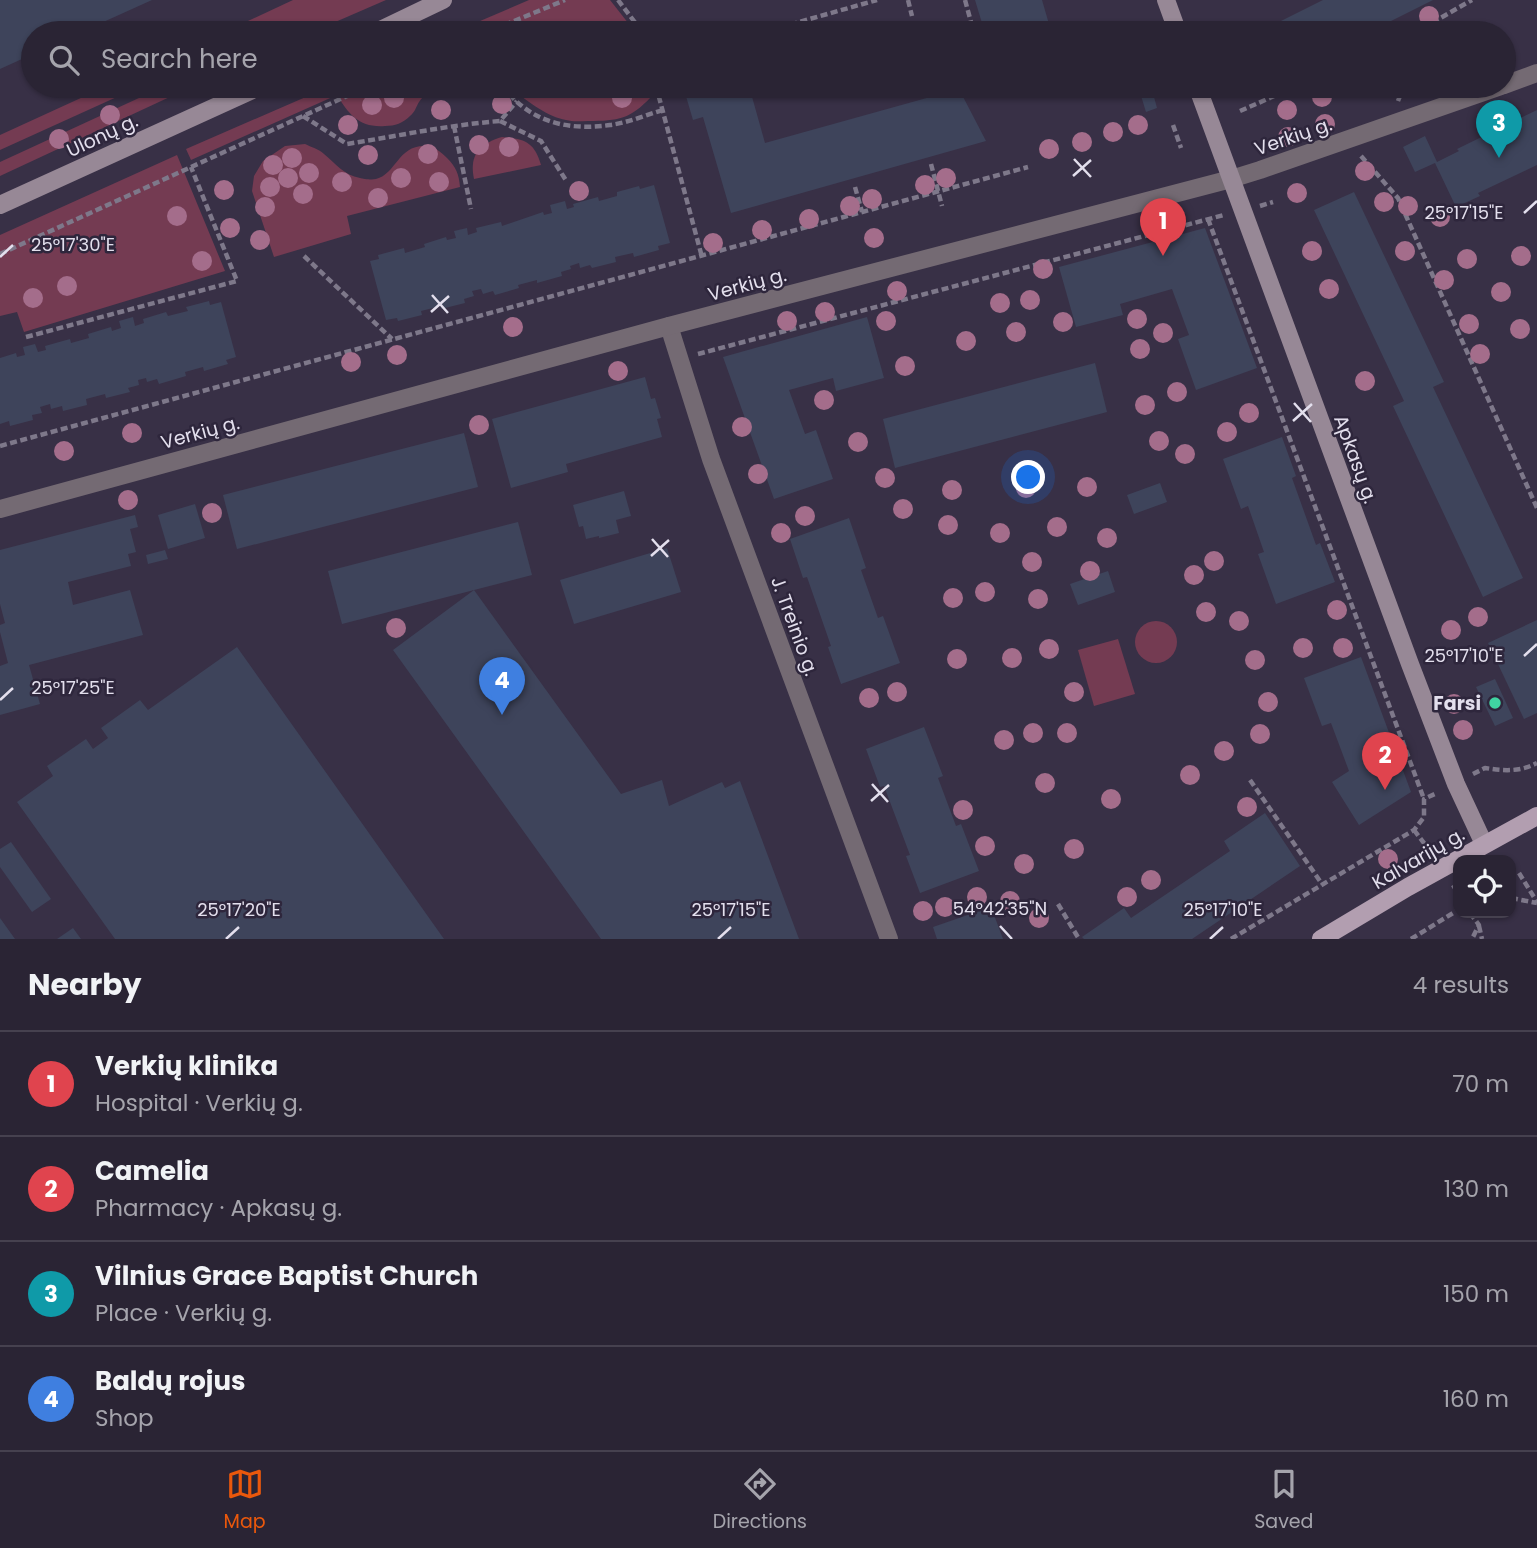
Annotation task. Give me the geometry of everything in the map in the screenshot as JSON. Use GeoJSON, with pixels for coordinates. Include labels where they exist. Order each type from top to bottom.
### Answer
{"type":"FeatureCollection","features":[{"type":"Feature","properties":{"kind":"main road"},"geometry":{"type":"LineString","coordinates":[[399,21],[443,0]]}},
{"type":"Feature","properties":{"kind":"main road"},"geometry":{"type":"LineString","coordinates":[[1166,0],[1174,21]]}},
{"type":"Feature","properties":{"kind":"main road","name":"Ulonų g."},"geometry":{"type":"LineString","coordinates":[[0,205],[235,98]]}},
{"type":"Feature","properties":{"kind":"main road","name":"Apkasų g."},"geometry":{"type":"LineString","coordinates":[[1201,98],[1410,664],[1456,784],[1484,844]]}},
{"type":"Feature","properties":{"kind":"main road","name":"Kalvarijų g."},"geometry":{"type":"LineString","coordinates":[[1321,939],[1408,887],[1537,816]]}},
{"type":"Feature","properties":{"kind":"street","name":"Verkių g."},"geometry":{"type":"LineString","coordinates":[[1516,80],[1537,73]]}},
{"type":"Feature","properties":{"kind":"street","name":"Verkių g."},"geometry":{"type":"LineString","coordinates":[[0,509],[669,326],[1231,179],[1465,98]]}},
{"type":"Feature","properties":{"kind":"street","name":"J. Treinio g."},"geometry":{"type":"LineString","coordinates":[[669,326],[716,472],[889,939]]}},
{"type":"Feature","properties":{"kind":"path"},"geometry":{"type":"LineString","coordinates":[[515,21],[565,0]]}},
{"type":"Feature","properties":{"kind":"path"},"geometry":{"type":"LineString","coordinates":[[618,0],[635,21]]}},
{"type":"Feature","properties":{"kind":"path"},"geometry":{"type":"LineString","coordinates":[[803,21],[877,0]]}},
{"type":"Feature","properties":{"kind":"path"},"geometry":{"type":"LineString","coordinates":[[908,0],[912,16]]}},
{"type":"Feature","properties":{"kind":"path"},"geometry":{"type":"LineString","coordinates":[[965,0],[971,21]]}},
{"type":"Feature","properties":{"kind":"path"},"geometry":{"type":"LineString","coordinates":[[1436,21],[1472,0]]}},
{"type":"Feature","properties":{"kind":"path"},"geometry":{"type":"LineString","coordinates":[[0,254],[343,98]]}},
{"type":"Feature","properties":{"kind":"path"},"geometry":{"type":"LineString","coordinates":[[514,98],[532,115],[568,127],[612,125],[663,110]]}},
{"type":"Feature","properties":{"kind":"path"},"geometry":{"type":"LineString","coordinates":[[660,98],[702,257]]}},
{"type":"Feature","properties":{"kind":"path"},"geometry":{"type":"LineString","coordinates":[[1240,111],[1270,98]]}},
{"type":"Feature","properties":{"kind":"path"},"geometry":{"type":"LineString","coordinates":[[500,121],[517,101]]}},
{"type":"Feature","properties":{"kind":"path"},"geometry":{"type":"LineString","coordinates":[[303,116],[347,144],[500,121],[541,141],[567,182]]}},
{"type":"Feature","properties":{"kind":"path"},"geometry":{"type":"LineString","coordinates":[[1173,125],[1181,148]]}},
{"type":"Feature","properties":{"kind":"path"},"geometry":{"type":"LineString","coordinates":[[454,126],[471,209]]}},
{"type":"Feature","properties":{"kind":"path"},"geometry":{"type":"LineString","coordinates":[[1347,140],[1398,198],[1537,508]]}},
{"type":"Feature","properties":{"kind":"path"},"geometry":{"type":"LineString","coordinates":[[931,164],[942,206]]}},
{"type":"Feature","properties":{"kind":"path"},"geometry":{"type":"LineString","coordinates":[[26,337],[237,281],[191,167]]}},
{"type":"Feature","properties":{"kind":"path"},"geometry":{"type":"LineString","coordinates":[[0,446],[1028,167]]}},
{"type":"Feature","properties":{"kind":"path"},"geometry":{"type":"LineString","coordinates":[[855,187],[862,212]]}},
{"type":"Feature","properties":{"kind":"path"},"geometry":{"type":"LineString","coordinates":[[680,359],[1273,202]]}},
{"type":"Feature","properties":{"kind":"path"},"geometry":{"type":"LineString","coordinates":[[1208,219],[1424,799],[1424,817],[1414,830],[1231,939]]}},
{"type":"Feature","properties":{"kind":"path"},"geometry":{"type":"LineString","coordinates":[[304,256],[393,339]]}},
{"type":"Feature","properties":{"kind":"path"},"geometry":{"type":"LineString","coordinates":[[1424,799],[1485,768],[1506,772],[1537,763]]}},
{"type":"Feature","properties":{"kind":"path"},"geometry":{"type":"LineString","coordinates":[[1250,780],[1322,884]]}},
{"type":"Feature","properties":{"kind":"path"},"geometry":{"type":"LineString","coordinates":[[1519,873],[1537,902]]}},
{"type":"Feature","properties":{"kind":"path"},"geometry":{"type":"LineString","coordinates":[[1516,899],[1537,902]]}},
{"type":"Feature","properties":{"kind":"path"},"geometry":{"type":"LineString","coordinates":[[1058,904],[1079,939]]}},
{"type":"Feature","properties":{"kind":"path"},"geometry":{"type":"LineString","coordinates":[[1411,939],[1453,913]]}},
{"type":"Feature","properties":{"kind":"path"},"geometry":{"type":"LineString","coordinates":[[1474,918],[1482,939]]}},
{"type":"Feature","properties":{"kind":"path"},"geometry":{"type":"LineString","coordinates":[[1472,939],[1479,925]]}},
{"type":"Feature","properties":{"kind":"shaded area"},"geometry":{"type":"Polygon","coordinates":[[[293,0],[386,0],[338,21],[248,21],[293,0]]]}},
{"type":"Feature","properties":{"kind":"shaded area"},"geometry":{"type":"Polygon","coordinates":[[[529,0],[610,0],[627,21],[480,21],[529,0]]]}},
{"type":"Feature","properties":{"kind":"shaded area"},"geometry":{"type":"Polygon","coordinates":[[[81,98],[115,98],[0,150],[0,135],[81,98]]]}},
{"type":"Feature","properties":{"kind":"shaded area"},"geometry":{"type":"Polygon","coordinates":[[[139,98],[168,98],[0,176],[0,162],[139,98]]]}},
{"type":"Feature","properties":{"kind":"shaded area"},"geometry":{"type":"Polygon","coordinates":[[[303,98],[330,98],[191,160],[186,149],[303,98]]]}},
{"type":"Feature","properties":{"kind":"shaded area"},"geometry":{"type":"Polygon","coordinates":[[[339,98],[422,98],[405,121],[389,126],[369,125],[356,119],[339,98]]]}},
{"type":"Feature","properties":{"kind":"shaded area"},"geometry":{"type":"Polygon","coordinates":[[[498,98],[507,98],[507,108],[500,111],[498,98]]]}},
{"type":"Feature","properties":{"kind":"shaded area"},"geometry":{"type":"Polygon","coordinates":[[[524,98],[650,98],[630,114],[608,120],[574,121],[559,118],[524,98]]]}},
{"type":"Feature","properties":{"kind":"shaded area"},"geometry":{"type":"Polygon","coordinates":[[[502,137],[528,143],[541,165],[474,179],[473,163],[477,152],[487,143],[502,137]]]}},
{"type":"Feature","properties":{"kind":"shaded area"},"geometry":{"type":"Polygon","coordinates":[[[305,144],[322,152],[349,174],[370,179],[383,176],[408,150],[431,147],[453,164],[460,187],[347,216],[351,234],[274,257],[252,191],[254,176],[263,161],[285,146],[305,144]]]}},
{"type":"Feature","properties":{"kind":"shaded area"},"geometry":{"type":"Polygon","coordinates":[[[177,155],[225,271],[24,332],[17,312],[0,316],[0,235],[177,155]]]}},
{"type":"Feature","properties":{"kind":"shaded area"},"geometry":{"type":"Polygon","coordinates":[[[1156,621],[1171,627],[1177,642],[1171,657],[1156,663],[1141,657],[1135,642],[1141,627],[1156,621]]]}},
{"type":"Feature","properties":{"kind":"shaded area"},"geometry":{"type":"Polygon","coordinates":[[[1118,639],[1135,694],[1094,706],[1078,650],[1118,639]]]}},
{"type":"Feature","properties":{"kind":"building"},"geometry":{"type":"Polygon","coordinates":[[[0,0],[152,0],[106,21],[21,21],[21,59],[0,69],[0,0]]]}},
{"type":"Feature","properties":{"kind":"building"},"geometry":{"type":"Polygon","coordinates":[[[975,0],[1042,0],[1048,21],[981,21],[975,0]]]}},
{"type":"Feature","properties":{"kind":"building"},"geometry":{"type":"Polygon","coordinates":[[[1323,0],[1433,0],[1391,21],[1281,21],[1323,0]]]}},
{"type":"Feature","properties":{"kind":"building"},"geometry":{"type":"Polygon","coordinates":[[[687,98],[752,98],[765,143],[927,98],[964,98],[986,141],[731,213],[703,117],[693,120],[687,98]]]}},
{"type":"Feature","properties":{"kind":"building"},"geometry":{"type":"Polygon","coordinates":[[[1142,98],[1154,98],[1157,108],[1146,112],[1142,98]]]}},
{"type":"Feature","properties":{"kind":"building"},"geometry":{"type":"Polygon","coordinates":[[[1537,110],[1537,165],[1478,193],[1480,196],[1456,207],[1435,163],[1415,172],[1403,147],[1425,136],[1437,162],[1459,151],[1457,149],[1537,110]]]}},
{"type":"Feature","properties":{"kind":"building"},"geometry":{"type":"Polygon","coordinates":[[[654,185],[670,243],[658,246],[659,250],[634,257],[633,253],[615,257],[616,262],[592,268],[590,265],[580,268],[579,263],[561,272],[562,276],[518,285],[519,288],[495,295],[493,291],[483,294],[481,289],[472,291],[474,296],[464,299],[465,303],[421,311],[422,315],[398,321],[397,318],[386,320],[370,261],[379,259],[378,255],[404,248],[405,253],[446,237],[447,240],[456,238],[454,231],[467,228],[468,235],[477,232],[476,228],[501,222],[502,226],[543,212],[544,215],[552,213],[550,205],[565,201],[567,209],[574,207],[573,204],[598,197],[599,201],[617,196],[617,192],[654,185]]]}},
{"type":"Feature","properties":{"kind":"building"},"geometry":{"type":"Polygon","coordinates":[[[1354,192],[1444,382],[1433,387],[1523,578],[1483,597],[1393,406],[1404,401],[1314,210],[1354,192]]]}},
{"type":"Feature","properties":{"kind":"building"},"geometry":{"type":"Polygon","coordinates":[[[1205,228],[1257,368],[1196,390],[1178,339],[1189,335],[1172,289],[1120,304],[1123,315],[1076,327],[1059,267],[1205,228]]]}},
{"type":"Feature","properties":{"kind":"building"},"geometry":{"type":"Polygon","coordinates":[[[209,301],[210,305],[221,302],[236,357],[226,360],[228,364],[204,371],[203,367],[185,372],[186,376],[159,384],[157,379],[147,382],[146,378],[138,380],[139,385],[128,388],[130,392],[106,398],[105,394],[86,399],[87,405],[63,411],[62,406],[51,409],[50,404],[40,407],[42,413],[32,415],[33,420],[10,426],[9,421],[0,424],[0,358],[16,353],[17,357],[25,355],[23,347],[35,344],[38,352],[46,350],[45,346],[70,339],[71,343],[89,338],[88,334],[111,327],[112,331],[121,328],[119,321],[133,317],[135,326],[144,323],[143,319],[166,312],[168,316],[188,311],[186,307],[209,301]]]}},
{"type":"Feature","properties":{"kind":"building"},"geometry":{"type":"Polygon","coordinates":[[[867,317],[884,378],[836,391],[833,378],[789,390],[805,434],[816,430],[833,479],[774,499],[723,357],[867,317]]]}},
{"type":"Feature","properties":{"kind":"building"},"geometry":{"type":"Polygon","coordinates":[[[1095,363],[1107,412],[895,468],[883,419],[1095,363]]]}},
{"type":"Feature","properties":{"kind":"building"},"geometry":{"type":"Polygon","coordinates":[[[645,377],[651,399],[655,398],[661,418],[657,419],[662,437],[566,464],[568,472],[511,488],[492,419],[645,377]]]}},
{"type":"Feature","properties":{"kind":"building"},"geometry":{"type":"Polygon","coordinates":[[[464,433],[478,487],[237,549],[223,495],[464,433]]]}},
{"type":"Feature","properties":{"kind":"building"},"geometry":{"type":"Polygon","coordinates":[[[1282,437],[1296,476],[1292,478],[1316,545],[1320,543],[1335,582],[1276,604],[1258,554],[1264,552],[1248,506],[1241,509],[1223,459],[1282,437]]]}},
{"type":"Feature","properties":{"kind":"building"},"geometry":{"type":"Polygon","coordinates":[[[1160,483],[1167,502],[1134,514],[1127,495],[1160,483]]]}},
{"type":"Feature","properties":{"kind":"building"},"geometry":{"type":"Polygon","coordinates":[[[624,491],[631,516],[616,520],[619,533],[586,539],[583,526],[579,527],[573,505],[624,491]]]}},
{"type":"Feature","properties":{"kind":"building"},"geometry":{"type":"Polygon","coordinates":[[[195,504],[205,538],[168,549],[158,515],[195,504]]]}},
{"type":"Feature","properties":{"kind":"building"},"geometry":{"type":"Polygon","coordinates":[[[135,515],[138,527],[130,529],[136,552],[128,554],[131,566],[68,582],[73,605],[130,590],[143,635],[29,665],[40,704],[0,715],[0,666],[8,663],[0,632],[0,625],[5,623],[0,604],[0,550],[135,515]]]}},
{"type":"Feature","properties":{"kind":"building"},"geometry":{"type":"Polygon","coordinates":[[[849,518],[866,568],[861,570],[878,618],[883,616],[900,663],[841,684],[807,577],[803,578],[790,539],[849,518]]]}},
{"type":"Feature","properties":{"kind":"building"},"geometry":{"type":"Polygon","coordinates":[[[518,522],[532,575],[342,624],[328,571],[518,522]]]}},
{"type":"Feature","properties":{"kind":"building"},"geometry":{"type":"Polygon","coordinates":[[[667,548],[681,592],[574,624],[560,580],[667,548]]]}},
{"type":"Feature","properties":{"kind":"building"},"geometry":{"type":"Polygon","coordinates":[[[165,550],[168,559],[148,564],[146,555],[165,550]]]}},
{"type":"Feature","properties":{"kind":"building"},"geometry":{"type":"Polygon","coordinates":[[[1108,571],[1115,592],[1078,605],[1070,584],[1108,571]]]}},
{"type":"Feature","properties":{"kind":"building"},"geometry":{"type":"Polygon","coordinates":[[[474,590],[621,794],[662,780],[669,806],[722,782],[725,788],[740,781],[799,939],[601,939],[393,650],[474,590]]]}},
{"type":"Feature","properties":{"kind":"building"},"geometry":{"type":"Polygon","coordinates":[[[1537,620],[1537,713],[1524,719],[1488,643],[1537,620]]]}},
{"type":"Feature","properties":{"kind":"building"},"geometry":{"type":"Polygon","coordinates":[[[237,647],[444,939],[115,939],[17,802],[53,776],[47,766],[86,739],[93,749],[108,738],[101,728],[140,700],[148,710],[237,647]]]}},
{"type":"Feature","properties":{"kind":"building"},"geometry":{"type":"Polygon","coordinates":[[[1361,657],[1411,792],[1359,825],[1332,782],[1349,771],[1331,723],[1322,726],[1304,678],[1361,657]]]}},
{"type":"Feature","properties":{"kind":"building","name":"Farsi"},"geometry":{"type":"Polygon","coordinates":[[[1495,679],[1513,718],[1495,726],[1476,687],[1495,679]]]}},
{"type":"Feature","properties":{"kind":"building"},"geometry":{"type":"Polygon","coordinates":[[[924,727],[943,776],[938,778],[956,826],[961,824],[979,871],[920,893],[906,856],[910,855],[884,786],[880,787],[866,749],[924,727]]]}},
{"type":"Feature","properties":{"kind":"building"},"geometry":{"type":"Polygon","coordinates":[[[1265,813],[1300,866],[1192,939],[1082,937],[1124,908],[1131,918],[1230,851],[1224,841],[1265,813]]]}},
{"type":"Feature","properties":{"kind":"building"},"geometry":{"type":"Polygon","coordinates":[[[11,842],[51,899],[32,912],[0,867],[0,849],[11,842]]]}},
{"type":"Feature","properties":{"kind":"building"},"geometry":{"type":"Polygon","coordinates":[[[991,907],[1003,939],[937,939],[933,927],[991,907]]]}},
{"type":"Feature","properties":{"kind":"building"},"geometry":{"type":"Polygon","coordinates":[[[0,918],[15,939],[0,939],[0,918]]]}},
{"type":"Feature","properties":{"kind":"building"},"geometry":{"type":"Polygon","coordinates":[[[73,928],[81,939],[57,939],[73,928]]]}},
{"type":"Feature","properties":{"kind":"place","name":"Vilnius Grace Baptist Church"},"geometry":{"type":"Point","coordinates":[1499,158]}},
{"type":"Feature","properties":{"kind":"place","name":"Verkių klinika"},"geometry":{"type":"Point","coordinates":[1163,256]}},
{"type":"Feature","properties":{"kind":"place","name":"Farsi"},"geometry":{"type":"Point","coordinates":[1495,703]}},
{"type":"Feature","properties":{"kind":"place","name":"Baldų rojus"},"geometry":{"type":"Point","coordinates":[502,715]}},
{"type":"Feature","properties":{"kind":"place","name":"Camelia"},"geometry":{"type":"Point","coordinates":[1385,790]}}]}
